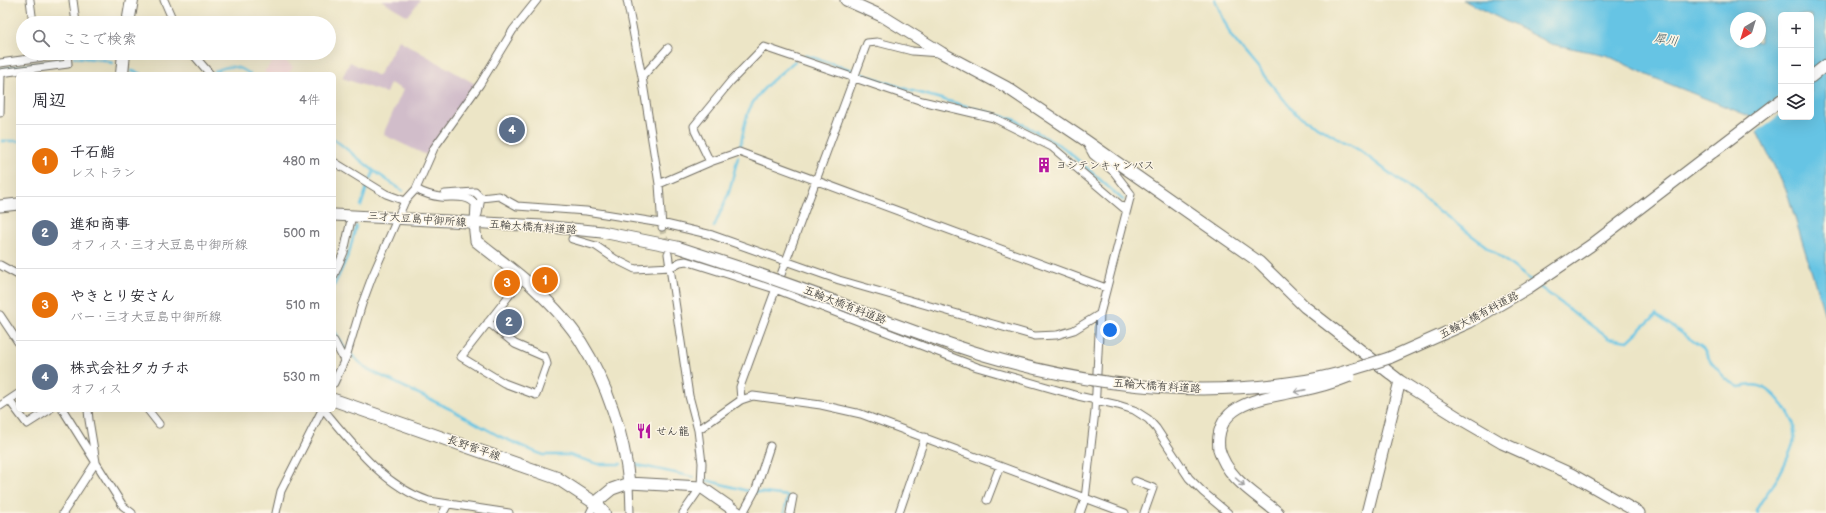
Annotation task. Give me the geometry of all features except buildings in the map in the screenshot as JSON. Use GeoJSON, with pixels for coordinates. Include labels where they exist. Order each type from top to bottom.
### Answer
{"type":"FeatureCollection","features":[{"type":"Feature","properties":{"kind":"main road"},"geometry":{"type":"LineString","coordinates":[[129,16],[132,0]]}},
{"type":"Feature","properties":{"kind":"main road"},"geometry":{"type":"LineString","coordinates":[[846,0],[884,17],[942,53],[1006,87],[1084,140],[1259,262],[1305,307],[1400,381],[1502,443],[1571,474],[1639,513]]}},
{"type":"Feature","properties":{"kind":"main road"},"geometry":{"type":"LineString","coordinates":[[122,72],[123,60]]}},
{"type":"Feature","properties":{"kind":"main road"},"geometry":{"type":"LineString","coordinates":[[1814,75],[1826,65]]}},
{"type":"Feature","properties":{"kind":"main road","name":"五輪大橋有料道路"},"geometry":{"type":"LineString","coordinates":[[474,223],[542,226],[626,236],[677,247],[827,298],[928,336],[984,355],[1055,374],[1125,385],[1192,389],[1263,387],[1327,376],[1389,358],[1470,322],[1528,288],[1590,246],[1778,102]]}},
{"type":"Feature","properties":{"kind":"main road"},"geometry":{"type":"LineString","coordinates":[[0,206],[16,204]]}},
{"type":"Feature","properties":{"kind":"main road","name":"三才大豆島中御所線"},"geometry":{"type":"LineString","coordinates":[[336,215],[398,217],[474,223],[476,241],[554,308],[581,342],[613,407],[620,431],[629,483]]}},
{"type":"Feature","properties":{"kind":"main road"},"geometry":{"type":"LineString","coordinates":[[1278,513],[1234,477],[1224,463],[1219,449],[1218,437],[1224,420],[1237,409],[1252,402],[1335,382],[1389,358]]}},
{"type":"Feature","properties":{"kind":"main road"},"geometry":{"type":"LineString","coordinates":[[1367,513],[1400,381]]}},
{"type":"Feature","properties":{"kind":"main road","name":"長野菅平線"},"geometry":{"type":"LineString","coordinates":[[336,401],[557,478],[592,508],[604,513]]}},
{"type":"Feature","properties":{"kind":"main road"},"geometry":{"type":"LineString","coordinates":[[592,508],[612,489],[629,483],[701,487],[738,513]]}},
{"type":"Feature","properties":{"kind":"street"},"geometry":{"type":"LineString","coordinates":[[30,0],[32,16]]}},
{"type":"Feature","properties":{"kind":"street"},"geometry":{"type":"LineString","coordinates":[[73,0],[75,16]]}},
{"type":"Feature","properties":{"kind":"street"},"geometry":{"type":"LineString","coordinates":[[164,0],[171,16]]}},
{"type":"Feature","properties":{"kind":"street"},"geometry":{"type":"LineString","coordinates":[[336,379],[349,349],[362,304],[405,201],[416,189],[434,148],[480,84],[513,30],[537,0]]}},
{"type":"Feature","properties":{"kind":"street"},"geometry":{"type":"LineString","coordinates":[[627,0],[642,77],[659,184],[662,225]]}},
{"type":"Feature","properties":{"kind":"street"},"geometry":{"type":"LineString","coordinates":[[740,400],[740,387],[867,43],[877,42],[912,51],[942,53]]}},
{"type":"Feature","properties":{"kind":"street"},"geometry":{"type":"LineString","coordinates":[[710,162],[695,131],[695,124],[730,82],[764,47],[922,102],[994,118],[1052,147],[1126,210]]}},
{"type":"Feature","properties":{"kind":"street"},"geometry":{"type":"LineString","coordinates":[[642,77],[668,48]]}},
{"type":"Feature","properties":{"kind":"street"},"geometry":{"type":"LineString","coordinates":[[0,63],[16,60]]}},
{"type":"Feature","properties":{"kind":"street"},"geometry":{"type":"LineString","coordinates":[[0,113],[1,73],[68,64],[68,60]]}},
{"type":"Feature","properties":{"kind":"street"},"geometry":{"type":"LineString","coordinates":[[198,60],[208,72]]}},
{"type":"Feature","properties":{"kind":"street"},"geometry":{"type":"LineString","coordinates":[[1080,513],[1085,499],[1095,399],[1100,314],[1131,194],[1114,172],[1093,155],[1084,140]]}},
{"type":"Feature","properties":{"kind":"street"},"geometry":{"type":"LineString","coordinates":[[659,184],[710,162],[739,152],[1106,288]]}},
{"type":"Feature","properties":{"kind":"street"},"geometry":{"type":"LineString","coordinates":[[336,163],[386,194],[405,201]]}},
{"type":"Feature","properties":{"kind":"street"},"geometry":{"type":"LineString","coordinates":[[416,189],[434,196],[466,198],[473,201],[475,207],[474,223]]}},
{"type":"Feature","properties":{"kind":"street"},"geometry":{"type":"LineString","coordinates":[[434,196],[471,191],[475,192],[481,198]]}},
{"type":"Feature","properties":{"kind":"street"},"geometry":{"type":"LineString","coordinates":[[481,198],[499,196],[517,206],[586,212],[712,235],[839,280],[1035,336],[1056,336],[1074,330],[1100,314]]}},
{"type":"Feature","properties":{"kind":"street"},"geometry":{"type":"LineString","coordinates":[[474,223],[479,212],[481,198]]}},
{"type":"Feature","properties":{"kind":"street"},"geometry":{"type":"LineString","coordinates":[[336,270],[344,252],[352,215]]}},
{"type":"Feature","properties":{"kind":"street"},"geometry":{"type":"LineString","coordinates":[[572,239],[596,246],[615,259],[635,269],[671,267],[680,262],[686,261],[775,289],[977,367],[1118,404],[1134,410],[1148,419],[1156,428],[1189,478],[1228,513]]}},
{"type":"Feature","properties":{"kind":"street"},"geometry":{"type":"LineString","coordinates":[[668,254],[689,396],[698,430],[702,463],[701,487],[683,513]]}},
{"type":"Feature","properties":{"kind":"street"},"geometry":{"type":"LineString","coordinates":[[0,266],[16,274]]}},
{"type":"Feature","properties":{"kind":"street"},"geometry":{"type":"LineString","coordinates":[[488,322],[515,344],[545,357],[547,364],[536,395],[504,383],[461,357],[488,322],[522,279]]}},
{"type":"Feature","properties":{"kind":"street"},"geometry":{"type":"LineString","coordinates":[[0,315],[16,339]]}},
{"type":"Feature","properties":{"kind":"street"},"geometry":{"type":"LineString","coordinates":[[336,344],[345,359]]}},
{"type":"Feature","properties":{"kind":"street"},"geometry":{"type":"LineString","coordinates":[[0,406],[16,395]]}},
{"type":"Feature","properties":{"kind":"street"},"geometry":{"type":"LineString","coordinates":[[698,430],[740,400],[753,396],[821,405],[862,414],[1125,513]]}},
{"type":"Feature","properties":{"kind":"street"},"geometry":{"type":"LineString","coordinates":[[9,400],[16,409]]}},
{"type":"Feature","properties":{"kind":"street"},"geometry":{"type":"LineString","coordinates":[[18,412],[27,424],[46,412]]}},
{"type":"Feature","properties":{"kind":"street"},"geometry":{"type":"LineString","coordinates":[[64,412],[124,506],[132,513]]}},
{"type":"Feature","properties":{"kind":"street"},"geometry":{"type":"LineString","coordinates":[[63,513],[96,462],[88,420],[88,412]]}},
{"type":"Feature","properties":{"kind":"street"},"geometry":{"type":"LineString","coordinates":[[150,412],[159,424]]}},
{"type":"Feature","properties":{"kind":"street"},"geometry":{"type":"LineString","coordinates":[[276,513],[281,490],[322,412]]}},
{"type":"Feature","properties":{"kind":"street"},"geometry":{"type":"LineString","coordinates":[[325,412],[364,457],[398,486],[418,497],[448,504],[509,513]]}},
{"type":"Feature","properties":{"kind":"street"},"geometry":{"type":"LineString","coordinates":[[899,513],[925,437]]}},
{"type":"Feature","properties":{"kind":"street"},"geometry":{"type":"LineString","coordinates":[[743,513],[755,491],[770,446]]}},
{"type":"Feature","properties":{"kind":"street"},"geometry":{"type":"LineString","coordinates":[[987,500],[1000,466]]}},
{"type":"Feature","properties":{"kind":"street"},"geometry":{"type":"LineString","coordinates":[[1135,481],[1153,488],[1144,513]]}},
{"type":"Feature","properties":{"kind":"street"},"geometry":{"type":"LineString","coordinates":[[629,483],[630,513]]}},
{"type":"Feature","properties":{"kind":"street"},"geometry":{"type":"LineString","coordinates":[[790,513],[794,497]]}},
{"type":"Feature","properties":{"kind":"street"},"geometry":{"type":"LineString","coordinates":[[443,513],[448,504]]}},
{"type":"Feature","properties":{"kind":"shaded area"},"geometry":{"type":"Polygon","coordinates":[[[381,0],[420,0],[408,16],[381,0]]]}},
{"type":"Feature","properties":{"kind":"shaded area"},"geometry":{"type":"Polygon","coordinates":[[[399,40],[475,84],[426,155],[384,135],[403,90],[390,83],[386,93],[342,78],[350,62],[378,76],[399,40]]]}},
{"type":"Feature","properties":{"kind":"shaded area"},"geometry":{"type":"Polygon","coordinates":[[[274,60],[284,60],[293,67],[289,72],[264,72],[274,60]]]}},
{"type":"Feature","properties":{"kind":"water","name":"犀川"},"geometry":{"type":"Polygon","coordinates":[[[1463,0],[1826,0],[1826,319],[1787,192],[1749,116],[1652,77],[1606,55],[1551,44],[1463,0]]]}},
{"type":"Feature","properties":{"kind":"pier"},"geometry":{"type":"Polygon","coordinates":[[[1778,97],[1778,116],[1755,133],[1748,120],[1778,97]]]}},
{"type":"Feature","properties":{"kind":"waterway"},"geometry":{"type":"LineString","coordinates":[[1215,0],[1231,36],[1296,114],[1359,150],[1532,281]]}},
{"type":"Feature","properties":{"kind":"waterway"},"geometry":{"type":"LineString","coordinates":[[805,55],[852,70]]}},
{"type":"Feature","properties":{"kind":"waterway"},"geometry":{"type":"LineString","coordinates":[[0,69],[61,60]]}},
{"type":"Feature","properties":{"kind":"waterway"},"geometry":{"type":"LineString","coordinates":[[104,60],[112,63]]}},
{"type":"Feature","properties":{"kind":"waterway"},"geometry":{"type":"LineString","coordinates":[[740,148],[746,118],[754,101],[770,83],[795,61]]}},
{"type":"Feature","properties":{"kind":"waterway"},"geometry":{"type":"LineString","coordinates":[[215,71],[233,67],[246,72]]}},
{"type":"Feature","properties":{"kind":"waterway"},"geometry":{"type":"LineString","coordinates":[[862,74],[909,90],[1016,120],[1064,148],[1123,200]]}},
{"type":"Feature","properties":{"kind":"waterway"},"geometry":{"type":"LineString","coordinates":[[2,141],[16,141]]}},
{"type":"Feature","properties":{"kind":"waterway"},"geometry":{"type":"LineString","coordinates":[[336,141],[374,171],[371,178]]}},
{"type":"Feature","properties":{"kind":"waterway"},"geometry":{"type":"LineString","coordinates":[[714,227],[729,192],[738,157]]}},
{"type":"Feature","properties":{"kind":"waterway"},"geometry":{"type":"LineString","coordinates":[[374,171],[403,191]]}},
{"type":"Feature","properties":{"kind":"waterway"},"geometry":{"type":"LineString","coordinates":[[361,206],[367,187]]}},
{"type":"Feature","properties":{"kind":"waterway"},"geometry":{"type":"LineString","coordinates":[[336,282],[349,253],[356,226]]}},
{"type":"Feature","properties":{"kind":"waterway"},"geometry":{"type":"LineString","coordinates":[[1537,285],[1608,338],[1628,341],[1656,315],[1703,348],[1711,362],[1726,379],[1739,387],[1750,385],[1760,386],[1768,390],[1777,398],[1792,419],[1795,434],[1790,452],[1781,472],[1762,500],[1756,511],[1758,513]]}},
{"type":"Feature","properties":{"kind":"waterway"},"geometry":{"type":"LineString","coordinates":[[336,333],[345,349],[367,369],[450,409],[499,436],[543,455],[569,455],[598,464],[621,464]]}},
{"type":"Feature","properties":{"kind":"waterway"},"geometry":{"type":"LineString","coordinates":[[633,464],[694,477]]}},
{"type":"Feature","properties":{"kind":"waterway"},"geometry":{"type":"LineString","coordinates":[[706,480],[748,491],[788,496],[784,513]]}},
{"type":"Feature","properties":{"kind":"tunnel"},"geometry":{"type":"LineString","coordinates":[[662,227],[667,248]]}},
{"type":"Feature","properties":{"kind":"place","name":"株式会社タカチホ"},"geometry":{"type":"Point","coordinates":[512,130]}},
{"type":"Feature","properties":{"kind":"place","name":"ヨシテンキャンバス"},"geometry":{"type":"Point","coordinates":[1044,165]}},
{"type":"Feature","properties":{"kind":"place","name":"千石鮨"},"geometry":{"type":"Point","coordinates":[545,280]}},
{"type":"Feature","properties":{"kind":"place","name":"やきとり安さん"},"geometry":{"type":"Point","coordinates":[507,283]}},
{"type":"Feature","properties":{"kind":"place","name":"進和商事"},"geometry":{"type":"Point","coordinates":[509,322]}},
{"type":"Feature","properties":{"kind":"place","name":"せん龍"},"geometry":{"type":"Point","coordinates":[644,431]}}]}
